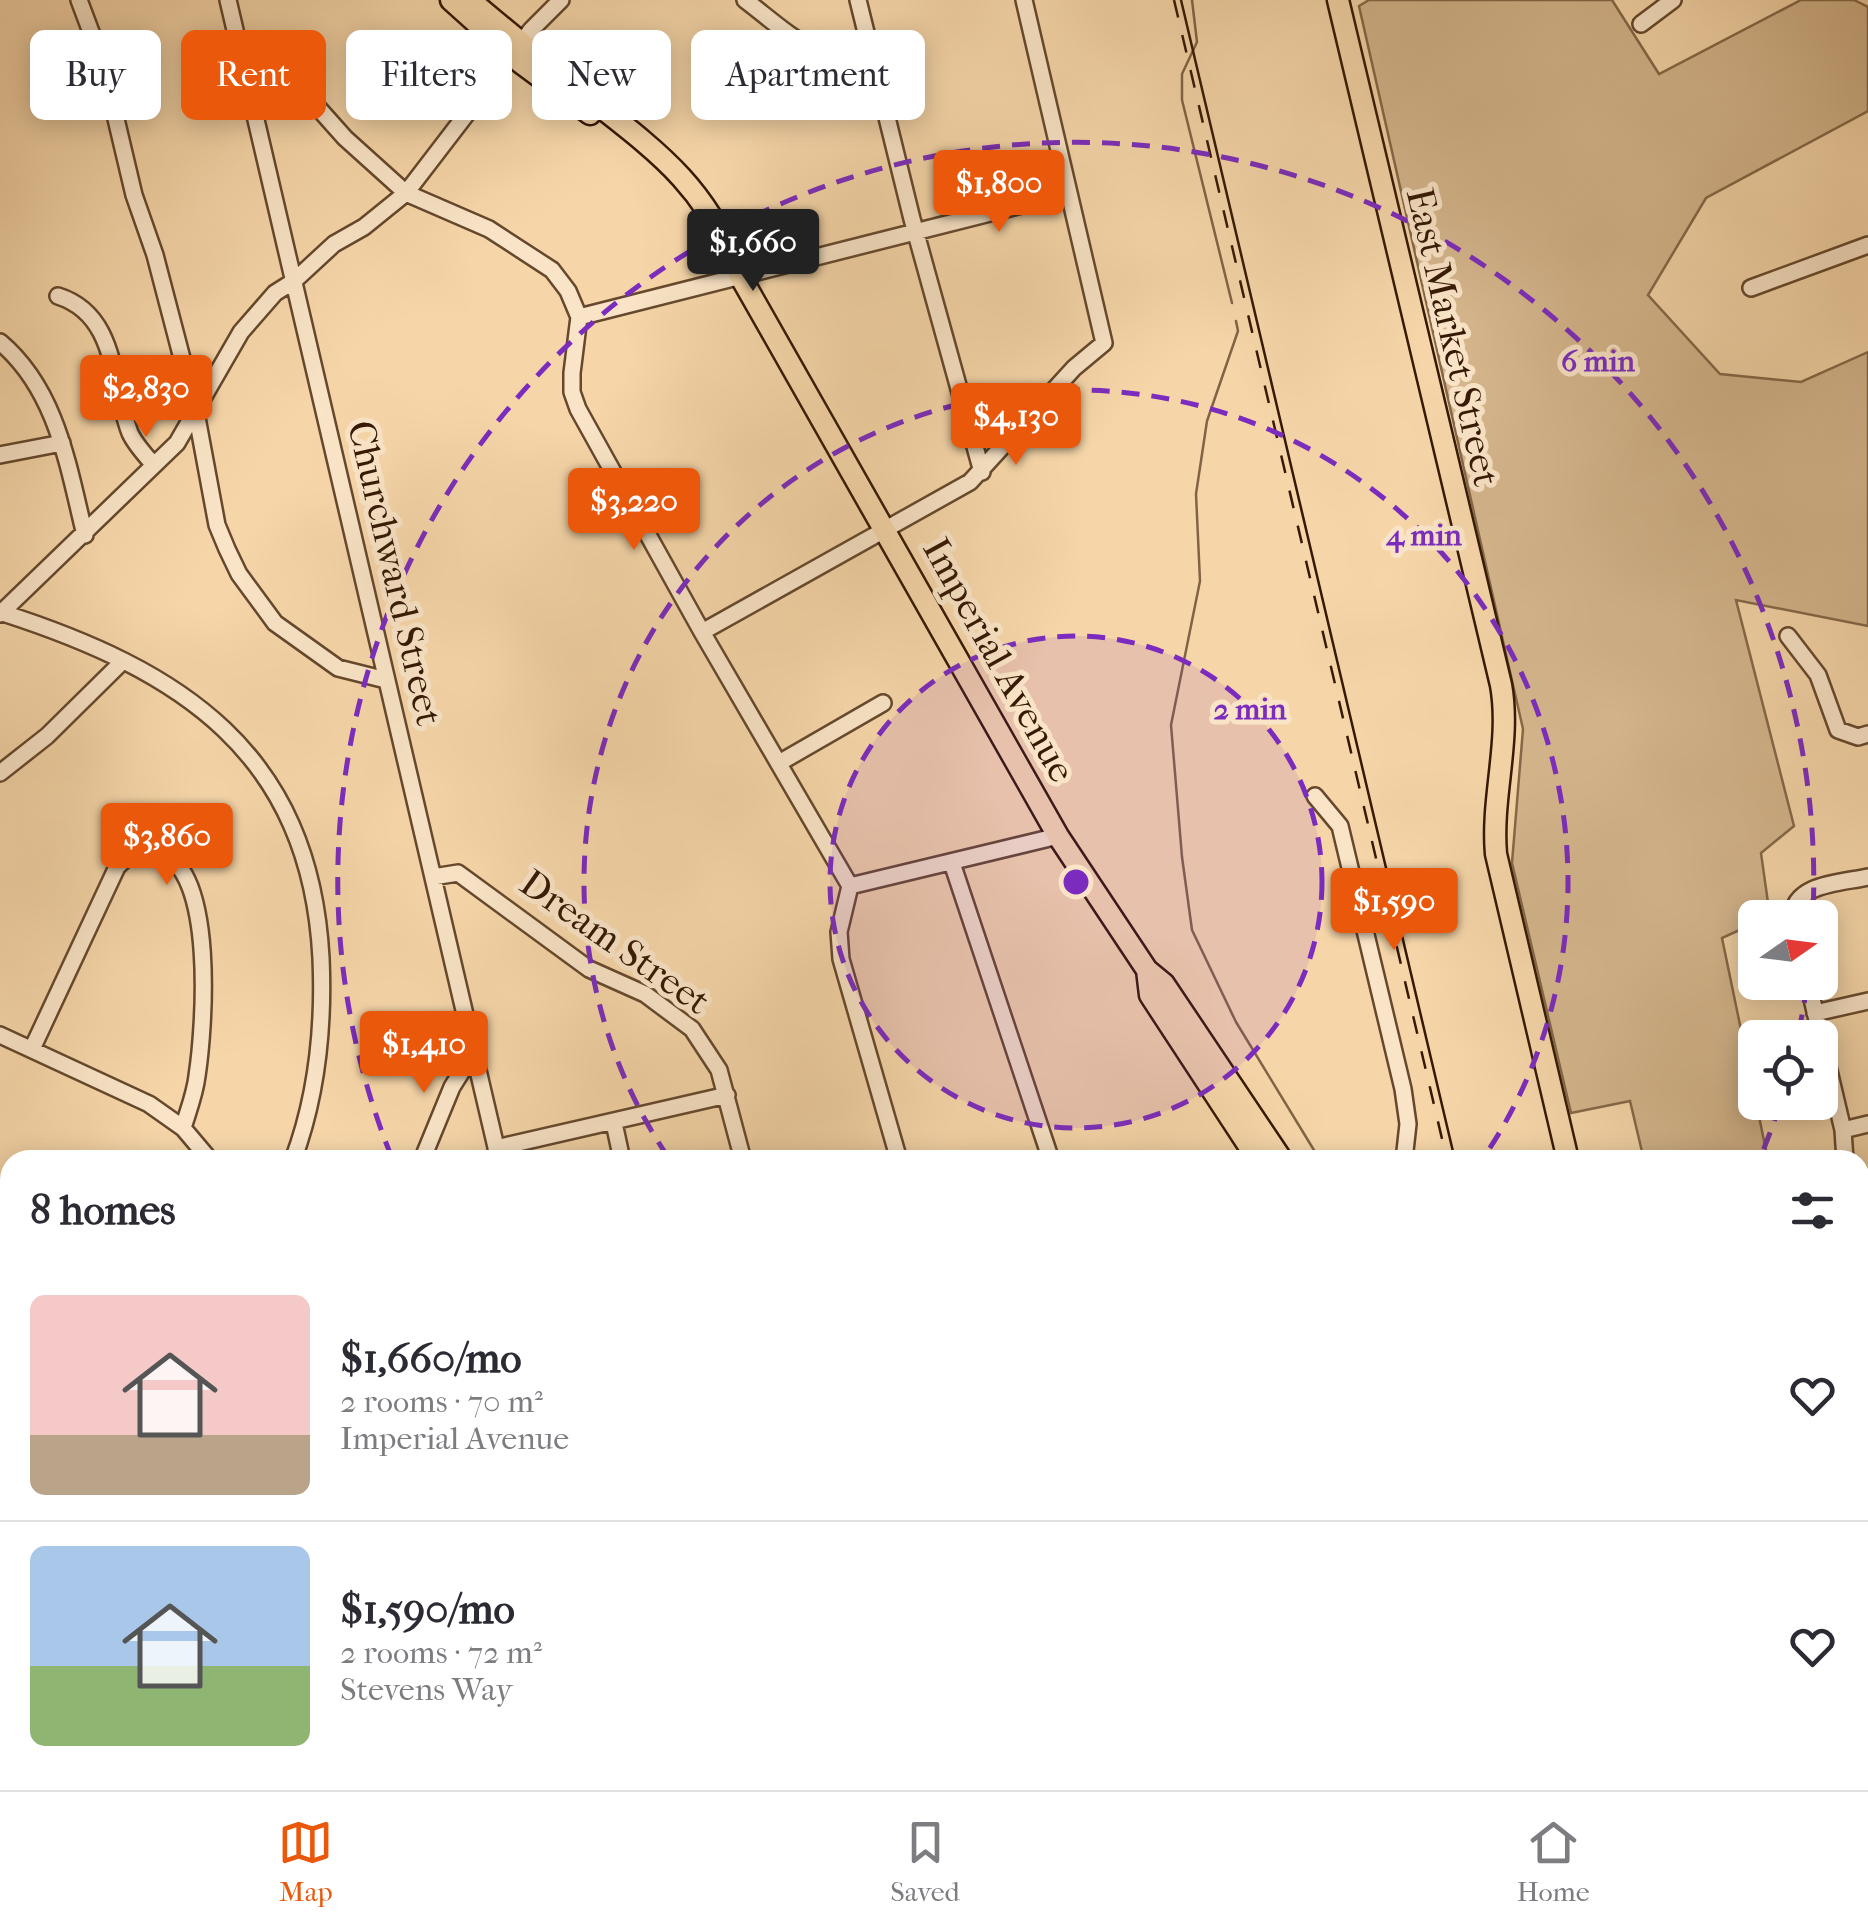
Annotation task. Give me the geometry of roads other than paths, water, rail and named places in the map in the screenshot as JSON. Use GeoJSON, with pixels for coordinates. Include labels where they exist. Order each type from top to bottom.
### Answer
{"type":"FeatureCollection","features":[{"type":"Feature","properties":{"kind":"main road","name":"Imperial Avenue"},"geometry":{"type":"LineString","coordinates":[[452,0],[653,146],[682,175],[728,244],[740,274],[1058,836],[1146,970],[1164,984],[1275,1150]]}},
{"type":"Feature","properties":{"kind":"main road","name":"Imperial Avenue"},"geometry":{"type":"LineString","coordinates":[[470,0],[516,49]]}},
{"type":"Feature","properties":{"kind":"main road","name":"East Market Street"},"geometry":{"type":"LineString","coordinates":[[1338,0],[1501,685],[1505,724],[1494,813],[1496,854],[1566,1150]]}},
{"type":"Feature","properties":{"kind":"main road","name":"Imperial Avenue"},"geometry":{"type":"LineString","coordinates":[[1146,970],[1150,995],[1251,1150]]}},
{"type":"Feature","properties":{"kind":"street"},"geometry":{"type":"LineString","coordinates":[[79,0],[103,64],[134,195],[156,255],[196,412],[217,525],[239,574],[275,623],[306,648],[338,668],[386,680]]}},
{"type":"Feature","properties":{"kind":"street","name":"Churchward Street"},"geometry":{"type":"LineString","coordinates":[[228,0],[235,30]]}},
{"type":"Feature","properties":{"kind":"street"},"geometry":{"type":"LineString","coordinates":[[296,1150],[313,1090],[322,994],[318,914],[306,856],[275,790],[238,742],[184,696],[76,638],[0,613],[177,443],[241,332],[274,293],[294,281],[334,244],[364,228],[406,192],[516,49],[561,0]]}},
{"type":"Feature","properties":{"kind":"street"},"geometry":{"type":"LineString","coordinates":[[745,0],[788,30]]}},
{"type":"Feature","properties":{"kind":"street"},"geometry":{"type":"LineString","coordinates":[[858,0],[865,30]]}},
{"type":"Feature","properties":{"kind":"street"},"geometry":{"type":"LineString","coordinates":[[702,632],[982,472],[1074,368],[1104,343],[1024,0]]}},
{"type":"Feature","properties":{"kind":"street"},"geometry":{"type":"LineString","coordinates":[[1641,24],[1673,0]]}},
{"type":"Feature","properties":{"kind":"street"},"geometry":{"type":"LineString","coordinates":[[326,117],[406,192],[489,229],[552,270],[574,302],[579,316],[572,392],[578,408],[702,632],[850,886],[839,932],[841,960],[895,1150]]}},
{"type":"Feature","properties":{"kind":"street","name":"Churchward Street"},"geometry":{"type":"LineString","coordinates":[[256,120],[497,1150]]}},
{"type":"Feature","properties":{"kind":"street"},"geometry":{"type":"LineString","coordinates":[[888,120],[982,472]]}},
{"type":"Feature","properties":{"kind":"street"},"geometry":{"type":"LineString","coordinates":[[579,316],[918,234],[1069,193]]}},
{"type":"Feature","properties":{"kind":"street"},"geometry":{"type":"LineString","coordinates":[[1751,288],[1868,245]]}},
{"type":"Feature","properties":{"kind":"street"},"geometry":{"type":"LineString","coordinates":[[58,296],[74,301],[100,329],[131,434],[152,464]]}},
{"type":"Feature","properties":{"kind":"street"},"geometry":{"type":"LineString","coordinates":[[0,342],[36,380],[55,418],[85,535]]}},
{"type":"Feature","properties":{"kind":"street"},"geometry":{"type":"LineString","coordinates":[[0,455],[62,443]]}},
{"type":"Feature","properties":{"kind":"street"},"geometry":{"type":"LineString","coordinates":[[1788,636],[1818,675],[1838,730],[1858,738],[1868,734]]}},
{"type":"Feature","properties":{"kind":"street"},"geometry":{"type":"LineString","coordinates":[[0,773],[48,736],[123,661]]}},
{"type":"Feature","properties":{"kind":"street"},"geometry":{"type":"LineString","coordinates":[[778,763],[884,703]]}},
{"type":"Feature","properties":{"kind":"street"},"geometry":{"type":"LineString","coordinates":[[1314,796],[1340,826],[1404,1088],[1405,1150]]}},
{"type":"Feature","properties":{"kind":"street"},"geometry":{"type":"LineString","coordinates":[[850,886],[1058,836]]}},
{"type":"Feature","properties":{"kind":"street"},"geometry":{"type":"LineString","coordinates":[[32,1049],[117,866],[136,853],[152,851],[167,855],[178,864],[188,882],[198,920],[202,962],[197,1081],[183,1128]]}},
{"type":"Feature","properties":{"kind":"street"},"geometry":{"type":"LineString","coordinates":[[952,863],[1048,1150]]}},
{"type":"Feature","properties":{"kind":"street","name":"Dream Street"},"geometry":{"type":"LineString","coordinates":[[432,877],[458,874],[589,969],[666,1007],[706,1046],[719,1070],[741,1150]]}},
{"type":"Feature","properties":{"kind":"street"},"geometry":{"type":"LineString","coordinates":[[1797,900],[1805,892],[1868,877]]}},
{"type":"Feature","properties":{"kind":"street"},"geometry":{"type":"LineString","coordinates":[[1812,1000],[1844,1150]]}},
{"type":"Feature","properties":{"kind":"street"},"geometry":{"type":"LineString","coordinates":[[1815,1012],[1868,1001]]}},
{"type":"Feature","properties":{"kind":"street"},"geometry":{"type":"LineString","coordinates":[[0,1035],[149,1104],[183,1128],[202,1150]]}},
{"type":"Feature","properties":{"kind":"street"},"geometry":{"type":"LineString","coordinates":[[426,1150],[452,1087],[472,1055]]}},
{"type":"Feature","properties":{"kind":"street"},"geometry":{"type":"LineString","coordinates":[[513,1150],[727,1095]]}},
{"type":"Feature","properties":{"kind":"street"},"geometry":{"type":"LineString","coordinates":[[614,1123],[620,1150]]}},
{"type":"Feature","properties":{"kind":"street"},"geometry":{"type":"LineString","coordinates":[[1843,1130],[1868,1124]]}},
{"type":"Feature","properties":{"kind":"street"},"geometry":{"type":"LineString","coordinates":[[1050,1790],[1118,1790]]}},
{"type":"Feature","properties":{"kind":"waterway"},"geometry":{"type":"LineString","coordinates":[[1192,0],[1197,42],[1182,74],[1182,100],[1232,303]]}},
{"type":"Feature","properties":{"kind":"waterway"},"geometry":{"type":"LineString","coordinates":[[1236,321],[1238,331],[1207,421],[1196,494],[1200,581],[1171,725],[1182,857],[1192,930],[1236,1022],[1314,1150]]}},
{"type":"Feature","properties":{"kind":"tram line"},"geometry":{"type":"LineString","coordinates":[[1181,0],[1453,1150]]}},
{"type":"Feature","properties":{"kind":"railway"},"geometry":{"type":"LineString","coordinates":[[1174,0],[1445,1150]]}}]}
